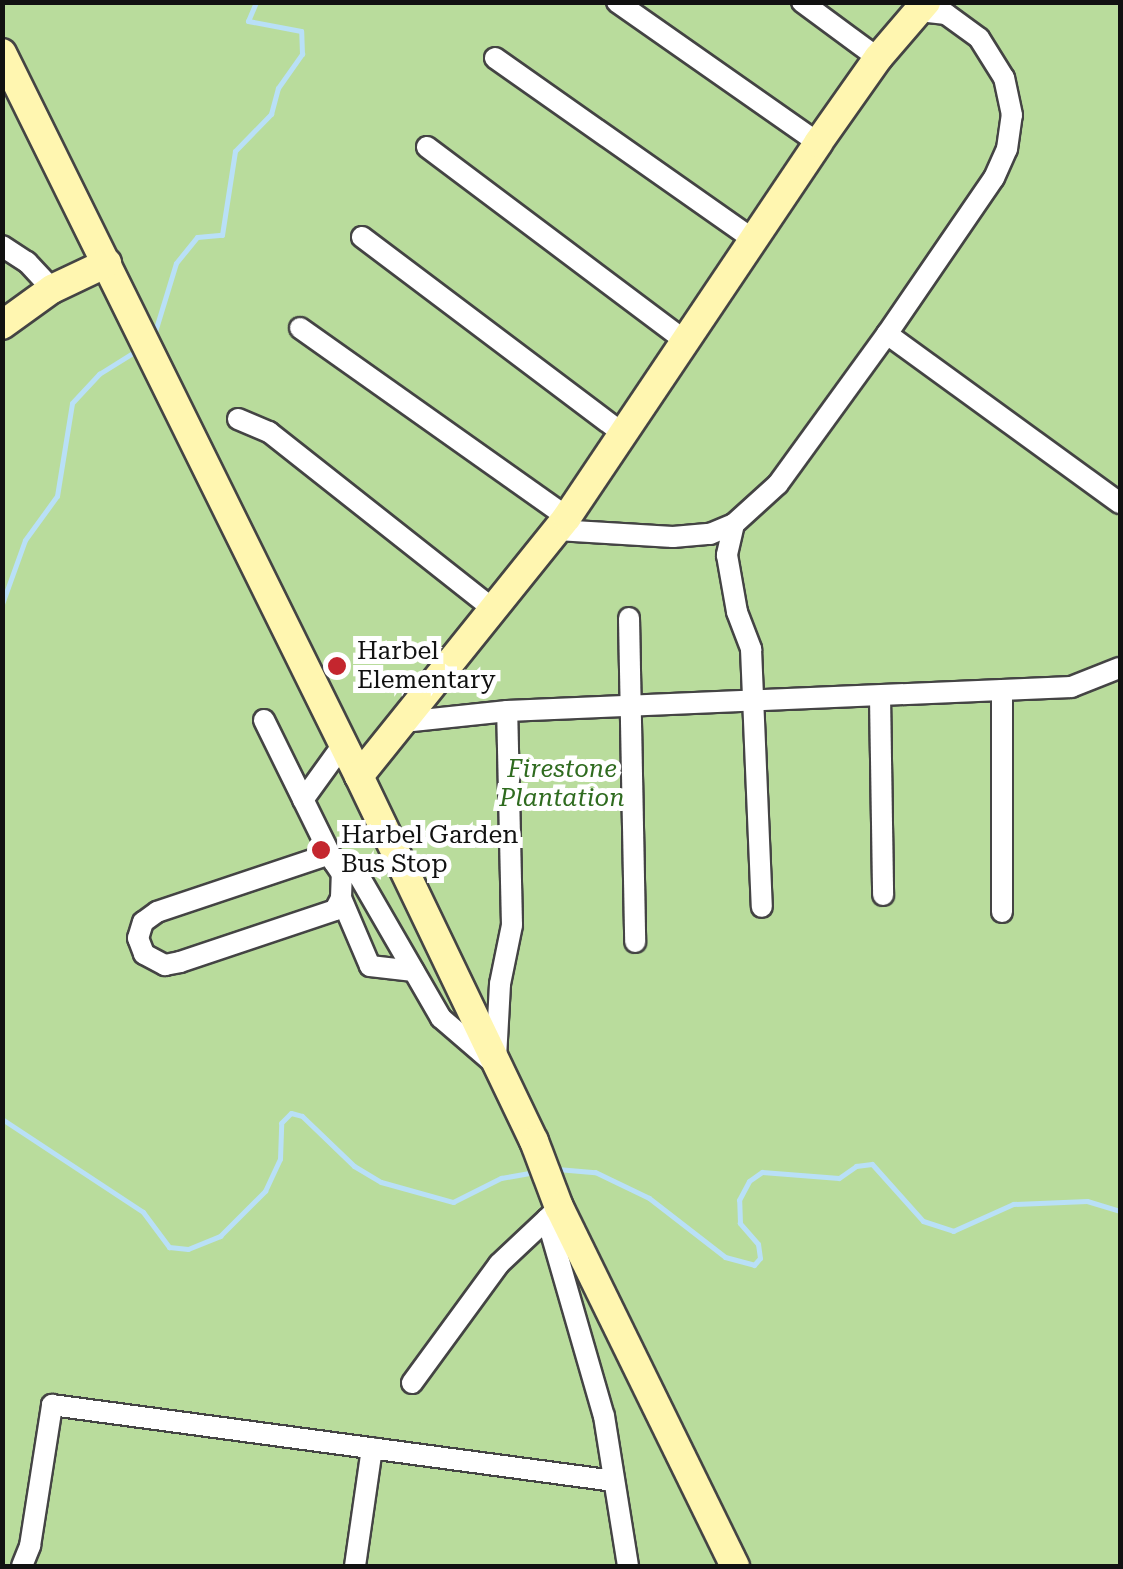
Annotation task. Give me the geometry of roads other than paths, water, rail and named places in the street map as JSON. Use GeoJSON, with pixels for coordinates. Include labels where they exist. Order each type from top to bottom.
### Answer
{"type":"FeatureCollection","features":[{"type":"Feature","properties":{"kind":"main road"},"geometry":{"type":"LineString","coordinates":[[359,776],[496,611],[562,524],[818,144],[878,58],[922,7]]}},
{"type":"Feature","properties":{"kind":"main road"},"geometry":{"type":"LineString","coordinates":[[2,53],[534,1140],[554,1209],[736,1566]]}},
{"type":"Feature","properties":{"kind":"main road"},"geometry":{"type":"LineString","coordinates":[[2,325],[52,289],[107,263]]}},
{"type":"Feature","properties":{"kind":"street"},"geometry":{"type":"LineString","coordinates":[[618,2],[818,144]]}},
{"type":"Feature","properties":{"kind":"street"},"geometry":{"type":"LineString","coordinates":[[802,2],[878,58]]}},
{"type":"Feature","properties":{"kind":"street"},"geometry":{"type":"LineString","coordinates":[[300,328],[562,524],[673,536],[710,534],[734,524],[778,484],[888,334],[994,178],[1007,149],[1012,115],[1004,78],[980,38],[946,14],[922,7]]}},
{"type":"Feature","properties":{"kind":"street"},"geometry":{"type":"LineString","coordinates":[[494,58],[754,240]]}},
{"type":"Feature","properties":{"kind":"street"},"geometry":{"type":"LineString","coordinates":[[426,147],[685,340]]}},
{"type":"Feature","properties":{"kind":"street"},"geometry":{"type":"LineString","coordinates":[[362,237],[625,435]]}},
{"type":"Feature","properties":{"kind":"street"},"geometry":{"type":"LineString","coordinates":[[2,246],[27,262],[52,289]]}},
{"type":"Feature","properties":{"kind":"street"},"geometry":{"type":"LineString","coordinates":[[888,334],[1120,503]]}},
{"type":"Feature","properties":{"kind":"street"},"geometry":{"type":"LineString","coordinates":[[238,419],[268,432],[496,611]]}},
{"type":"Feature","properties":{"kind":"street"},"geometry":{"type":"LineString","coordinates":[[734,524],[727,555],[736,612],[750,649],[762,908]]}},
{"type":"Feature","properties":{"kind":"street"},"geometry":{"type":"LineString","coordinates":[[629,618],[635,942]]}},
{"type":"Feature","properties":{"kind":"street"},"geometry":{"type":"LineString","coordinates":[[403,722],[507,711],[1070,688],[1120,666],[1120,686]]}},
{"type":"Feature","properties":{"kind":"street"},"geometry":{"type":"LineString","coordinates":[[1002,690],[1002,912]]}},
{"type":"Feature","properties":{"kind":"street"},"geometry":{"type":"LineString","coordinates":[[880,696],[883,895]]}},
{"type":"Feature","properties":{"kind":"street"},"geometry":{"type":"LineString","coordinates":[[496,1064],[500,984],[512,925],[507,711]]}},
{"type":"Feature","properties":{"kind":"street"},"geometry":{"type":"LineString","coordinates":[[264,720],[332,858],[342,874],[341,898],[335,910],[165,965],[144,954],[138,938],[143,922],[157,912],[332,858],[360,876],[442,1018],[496,1064]]}},
{"type":"Feature","properties":{"kind":"street"},"geometry":{"type":"LineString","coordinates":[[304,800],[342,746]]}},
{"type":"Feature","properties":{"kind":"street"},"geometry":{"type":"LineString","coordinates":[[341,898],[370,966],[414,971]]}},
{"type":"Feature","properties":{"kind":"street"},"geometry":{"type":"LineString","coordinates":[[412,1383],[499,1264],[554,1209]]}},
{"type":"Feature","properties":{"kind":"street"},"geometry":{"type":"LineString","coordinates":[[554,1209],[604,1416],[628,1566]]}},
{"type":"Feature","properties":{"kind":"street"},"geometry":{"type":"LineString","coordinates":[[22,1566],[30,1546],[52,1405],[614,1481]]}},
{"type":"Feature","properties":{"kind":"street"},"geometry":{"type":"LineString","coordinates":[[354,1566],[372,1448]]}},
{"type":"Feature","properties":{"kind":"waterway"},"geometry":{"type":"LineString","coordinates":[[154,335],[176,263],[197,237],[222,235],[235,151],[271,114],[278,88],[302,54],[301,31],[248,21],[256,2]]}},
{"type":"Feature","properties":{"kind":"waterway"},"geometry":{"type":"LineString","coordinates":[[2,604],[25,540],[57,496],[72,403],[99,374],[139,349]]}},
{"type":"Feature","properties":{"kind":"waterway"},"geometry":{"type":"LineString","coordinates":[[2,1119],[143,1212],[169,1247],[188,1249],[220,1236],[265,1191],[280,1159],[281,1123],[291,1113],[302,1116],[354,1166],[381,1182],[453,1202],[501,1178],[536,1172]]}},
{"type":"Feature","properties":{"kind":"waterway"},"geometry":{"type":"LineString","coordinates":[[557,1169],[595,1172],[649,1198],[725,1257],[754,1265],[760,1258],[758,1244],[740,1223],[739,1200],[749,1181],[762,1172],[839,1178],[856,1166],[872,1164],[923,1221],[953,1231],[1013,1204],[1087,1201],[1120,1211]]}},
{"type":"Feature","properties":{"kind":"place","name":"Harbel Elementary"},"geometry":{"type":"Point","coordinates":[337,666]}},
{"type":"Feature","properties":{"kind":"place","name":"Harbel Garden Bus Stop"},"geometry":{"type":"Point","coordinates":[321,850]}},
{"type":"Feature","properties":{"kind":"park label","name":"Firestone Plantation"},"geometry":{"type":"Point","coordinates":[562,784]}}]}
